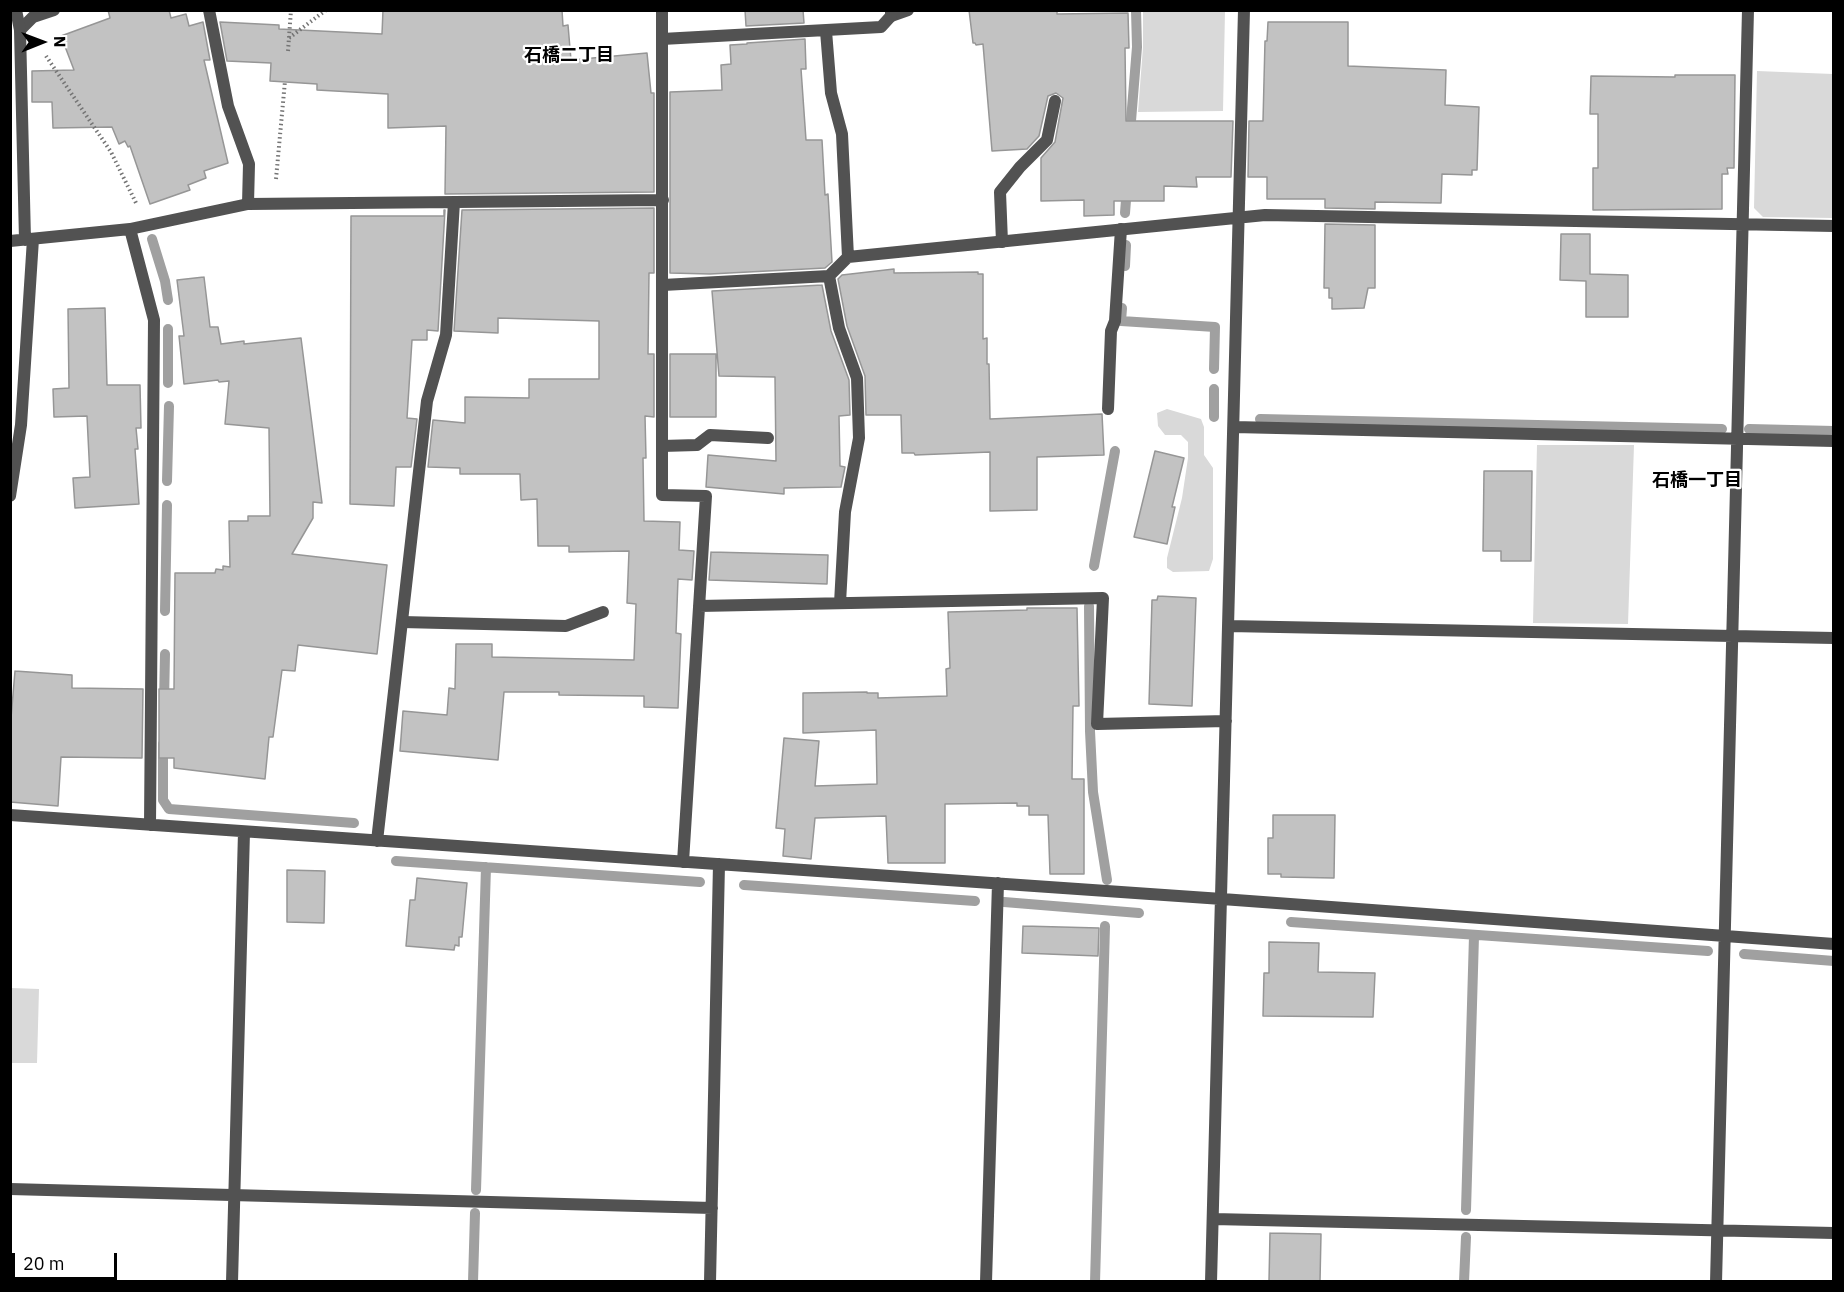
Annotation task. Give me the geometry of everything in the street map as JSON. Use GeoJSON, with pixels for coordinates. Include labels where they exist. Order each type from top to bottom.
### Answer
{"type":"FeatureCollection","features":[{"type":"Feature","properties":{"kind":"street"},"geometry":{"type":"LineString","coordinates":[[10,496],[21,425],[29,239],[20,30],[16,10]]}},
{"type":"Feature","properties":{"kind":"street"},"geometry":{"type":"LineString","coordinates":[[20,30],[33,17],[54,10]]}},
{"type":"Feature","properties":{"kind":"street"},"geometry":{"type":"LineString","coordinates":[[209,10],[228,106],[249,164],[248,204]]}},
{"type":"Feature","properties":{"kind":"street"},"geometry":{"type":"LineString","coordinates":[[662,10],[662,495],[706,496],[683,862]]}},
{"type":"Feature","properties":{"kind":"street"},"geometry":{"type":"LineString","coordinates":[[662,39],[881,27],[891,13],[908,10]]}},
{"type":"Feature","properties":{"kind":"street"},"geometry":{"type":"LineString","coordinates":[[1211,1281],[1244,10]]}},
{"type":"Feature","properties":{"kind":"street"},"geometry":{"type":"LineString","coordinates":[[1716,1281],[1748,10]]}},
{"type":"Feature","properties":{"kind":"street"},"geometry":{"type":"LineString","coordinates":[[826,31],[831,93],[842,134],[848,257]]}},
{"type":"Feature","properties":{"kind":"street"},"geometry":{"type":"LineString","coordinates":[[1002,242],[1000,192],[1020,167],[1047,140],[1055,100]]}},
{"type":"Feature","properties":{"kind":"street"},"geometry":{"type":"LineString","coordinates":[[10,241],[130,229],[248,204],[663,200]]}},
{"type":"Feature","properties":{"kind":"street"},"geometry":{"type":"LineString","coordinates":[[377,841],[427,401],[446,335],[454,202]]}},
{"type":"Feature","properties":{"kind":"street"},"geometry":{"type":"LineString","coordinates":[[663,285],[829,276],[848,257],[1265,215],[1833,226]]}},
{"type":"Feature","properties":{"kind":"street"},"geometry":{"type":"LineString","coordinates":[[130,229],[154,321],[150,825]]}},
{"type":"Feature","properties":{"kind":"street"},"geometry":{"type":"LineString","coordinates":[[1108,409],[1111,331],[1115,321],[1121,230]]}},
{"type":"Feature","properties":{"kind":"street"},"geometry":{"type":"LineString","coordinates":[[829,276],[839,328],[857,378],[859,438],[845,512],[840,603]]}},
{"type":"Feature","properties":{"kind":"street"},"geometry":{"type":"LineString","coordinates":[[1233,427],[1833,441]]}},
{"type":"Feature","properties":{"kind":"street"},"geometry":{"type":"LineString","coordinates":[[662,446],[698,445],[710,435],[768,438]]}},
{"type":"Feature","properties":{"kind":"street"},"geometry":{"type":"LineString","coordinates":[[699,606],[1103,597],[1097,724],[1226,721]]}},
{"type":"Feature","properties":{"kind":"street"},"geometry":{"type":"LineString","coordinates":[[402,622],[566,626],[603,612]]}},
{"type":"Feature","properties":{"kind":"street"},"geometry":{"type":"LineString","coordinates":[[1229,626],[1833,638]]}},
{"type":"Feature","properties":{"kind":"street"},"geometry":{"type":"LineString","coordinates":[[10,815],[998,883],[1833,944]]}},
{"type":"Feature","properties":{"kind":"street"},"geometry":{"type":"LineString","coordinates":[[232,1281],[244,832]]}},
{"type":"Feature","properties":{"kind":"street"},"geometry":{"type":"LineString","coordinates":[[710,1281],[719,864]]}},
{"type":"Feature","properties":{"kind":"street"},"geometry":{"type":"LineString","coordinates":[[986,1281],[998,883]]}},
{"type":"Feature","properties":{"kind":"street"},"geometry":{"type":"LineString","coordinates":[[10,1189],[712,1208]]}},
{"type":"Feature","properties":{"kind":"street"},"geometry":{"type":"LineString","coordinates":[[1213,1219],[1833,1233]]}},
{"type":"Feature","properties":{"kind":"path"},"geometry":{"type":"LineString","coordinates":[[288,51],[291,10]]}},
{"type":"Feature","properties":{"kind":"path"},"geometry":{"type":"LineString","coordinates":[[289,38],[327,10]]}},
{"type":"Feature","properties":{"kind":"path"},"geometry":{"type":"LineString","coordinates":[[20,30],[38,44],[111,152],[148,225]]}},
{"type":"Feature","properties":{"kind":"path"},"geometry":{"type":"LineString","coordinates":[[274,204],[285,81]]}},
{"type":"Feature","properties":{"kind":"shaded area"},"geometry":{"type":"Polygon","coordinates":[[[1143,11],[1225,11],[1223,111],[1138,112],[1143,11]]]}},
{"type":"Feature","properties":{"kind":"shaded area"},"geometry":{"type":"Polygon","coordinates":[[[1757,71],[1833,74],[1833,218],[1763,217],[1754,208],[1757,71]]]}},
{"type":"Feature","properties":{"kind":"shaded area"},"geometry":{"type":"Polygon","coordinates":[[[1167,409],[1201,419],[1204,427],[1204,455],[1213,468],[1213,559],[1209,571],[1173,572],[1167,568],[1167,558],[1182,498],[1188,442],[1181,435],[1165,435],[1158,426],[1157,413],[1167,409]]]}},
{"type":"Feature","properties":{"kind":"shaded area"},"geometry":{"type":"Polygon","coordinates":[[[1537,445],[1634,445],[1628,624],[1533,623],[1537,445]]]}},
{"type":"Feature","properties":{"kind":"shaded area"},"geometry":{"type":"Polygon","coordinates":[[[11,988],[39,989],[37,1063],[11,1063],[11,988]]]}},
{"type":"Feature","properties":{"kind":"building"},"geometry":{"type":"Polygon","coordinates":[[[108,10],[169,10],[171,18],[186,14],[189,26],[203,22],[210,60],[204,60],[228,163],[204,171],[206,178],[188,185],[190,190],[150,204],[130,146],[128,147],[125,141],[119,144],[112,127],[53,128],[52,102],[32,102],[32,71],[74,70],[61,36],[110,18],[108,10]]]}},
{"type":"Feature","properties":{"kind":"building"},"geometry":{"type":"Polygon","coordinates":[[[383,10],[562,10],[563,26],[568,25],[571,60],[647,53],[651,93],[654,93],[654,192],[445,194],[446,126],[388,128],[388,94],[317,90],[317,84],[270,81],[271,63],[227,61],[220,22],[279,25],[279,29],[382,34],[383,10]]]}},
{"type":"Feature","properties":{"kind":"building"},"geometry":{"type":"Polygon","coordinates":[[[745,10],[803,10],[804,23],[746,26],[745,10]]]}},
{"type":"Feature","properties":{"kind":"building"},"geometry":{"type":"Polygon","coordinates":[[[969,10],[1057,10],[1057,14],[1128,13],[1129,48],[1125,48],[1126,121],[1233,121],[1231,177],[1196,177],[1197,187],[1164,186],[1164,201],[1114,201],[1114,215],[1084,216],[1084,200],[1041,201],[1041,158],[1055,142],[1063,98],[1056,93],[1048,96],[1039,136],[1027,149],[992,151],[983,44],[973,43],[969,10]]]}},
{"type":"Feature","properties":{"kind":"building"},"geometry":{"type":"Polygon","coordinates":[[[1268,22],[1348,22],[1348,66],[1446,70],[1445,105],[1479,107],[1477,170],[1472,170],[1472,175],[1442,174],[1441,203],[1375,202],[1375,209],[1325,208],[1325,199],[1267,199],[1267,177],[1248,177],[1249,121],[1263,121],[1265,41],[1267,41],[1268,22]]]}},
{"type":"Feature","properties":{"kind":"building"},"geometry":{"type":"Polygon","coordinates":[[[805,39],[806,69],[801,69],[806,140],[822,140],[832,262],[825,268],[710,274],[670,273],[670,92],[722,90],[721,65],[731,64],[730,45],[805,39]]]}},
{"type":"Feature","properties":{"kind":"building"},"geometry":{"type":"Polygon","coordinates":[[[1675,75],[1735,75],[1734,168],[1727,168],[1728,174],[1722,174],[1722,209],[1593,210],[1593,168],[1598,168],[1598,114],[1590,114],[1591,76],[1675,77],[1675,75]]]}},
{"type":"Feature","properties":{"kind":"building"},"geometry":{"type":"Polygon","coordinates":[[[654,208],[654,273],[649,273],[648,354],[654,354],[654,417],[645,416],[644,521],[680,522],[679,550],[694,551],[692,580],[678,579],[676,633],[681,634],[678,708],[644,707],[644,696],[504,692],[498,760],[400,751],[403,711],[447,715],[449,688],[455,689],[456,644],[492,644],[492,657],[634,660],[636,604],[627,603],[629,551],[569,552],[569,546],[538,546],[537,499],[521,500],[520,474],[460,474],[460,468],[428,467],[433,420],[465,423],[465,397],[529,398],[529,379],[599,379],[599,321],[498,318],[498,333],[454,331],[462,210],[654,208]]]}},
{"type":"Feature","properties":{"kind":"building"},"geometry":{"type":"Polygon","coordinates":[[[445,210],[438,331],[427,330],[427,340],[412,340],[407,418],[417,419],[411,467],[396,467],[394,506],[350,504],[351,216],[444,216],[445,210]]]}},
{"type":"Feature","properties":{"kind":"building"},"geometry":{"type":"Polygon","coordinates":[[[1325,224],[1375,225],[1375,288],[1368,288],[1364,308],[1332,309],[1329,288],[1324,288],[1325,224]]]}},
{"type":"Feature","properties":{"kind":"building"},"geometry":{"type":"Polygon","coordinates":[[[1561,234],[1590,234],[1590,274],[1628,275],[1628,317],[1586,317],[1586,281],[1560,280],[1561,234]]]}},
{"type":"Feature","properties":{"kind":"building"},"geometry":{"type":"Polygon","coordinates":[[[894,269],[894,273],[978,272],[978,274],[983,274],[983,339],[987,338],[990,419],[1102,414],[1104,455],[1037,457],[1037,510],[990,511],[990,452],[915,455],[914,453],[902,453],[901,415],[866,415],[865,376],[847,326],[838,279],[842,275],[894,269]]]}},
{"type":"Feature","properties":{"kind":"building"},"geometry":{"type":"Polygon","coordinates":[[[204,277],[210,327],[218,327],[221,344],[301,338],[322,503],[313,502],[313,518],[292,554],[387,565],[377,654],[298,645],[295,671],[282,670],[273,737],[269,737],[265,779],[174,768],[174,758],[159,758],[159,689],[174,689],[175,573],[215,573],[216,569],[223,570],[223,566],[230,567],[229,521],[248,521],[248,516],[270,516],[269,428],[225,424],[229,381],[184,384],[179,336],[184,336],[177,280],[204,277]]]}},
{"type":"Feature","properties":{"kind":"building"},"geometry":{"type":"Polygon","coordinates":[[[822,285],[831,331],[849,380],[850,415],[839,416],[840,466],[845,467],[841,487],[784,488],[784,494],[706,487],[708,455],[776,461],[775,377],[719,376],[712,291],[822,285]]]}},
{"type":"Feature","properties":{"kind":"building"},"geometry":{"type":"Polygon","coordinates":[[[105,308],[107,385],[140,385],[141,428],[136,428],[138,449],[135,449],[139,504],[75,508],[73,478],[90,477],[87,416],[54,417],[53,389],[69,388],[68,309],[105,308]]]}},
{"type":"Feature","properties":{"kind":"building"},"geometry":{"type":"Polygon","coordinates":[[[670,354],[716,354],[716,417],[670,417],[670,354]]]}},
{"type":"Feature","properties":{"kind":"building"},"geometry":{"type":"Polygon","coordinates":[[[1155,451],[1184,458],[1172,507],[1175,507],[1167,544],[1134,537],[1155,451]]]}},
{"type":"Feature","properties":{"kind":"building"},"geometry":{"type":"Polygon","coordinates":[[[1484,471],[1532,471],[1531,561],[1501,561],[1501,551],[1483,551],[1484,471]]]}},
{"type":"Feature","properties":{"kind":"building"},"geometry":{"type":"Polygon","coordinates":[[[711,552],[828,555],[827,584],[709,580],[711,552]]]}},
{"type":"Feature","properties":{"kind":"building"},"geometry":{"type":"Polygon","coordinates":[[[1158,596],[1196,598],[1192,706],[1149,704],[1152,600],[1157,600],[1158,596]]]}},
{"type":"Feature","properties":{"kind":"building"},"geometry":{"type":"Polygon","coordinates":[[[1027,608],[1077,608],[1079,706],[1073,706],[1072,779],[1084,779],[1084,874],[1050,874],[1048,815],[1029,815],[1029,806],[1017,806],[1017,803],[945,804],[945,863],[888,863],[886,816],[815,818],[811,859],[783,856],[785,829],[776,828],[784,738],[819,741],[815,786],[877,784],[876,730],[803,733],[803,693],[867,692],[878,693],[878,698],[947,696],[946,669],[950,668],[948,612],[1027,610],[1027,608]]]}},
{"type":"Feature","properties":{"kind":"building"},"geometry":{"type":"Polygon","coordinates":[[[15,671],[72,675],[72,688],[143,689],[142,758],[61,757],[58,806],[10,802],[10,730],[15,671]]]}},
{"type":"Feature","properties":{"kind":"building"},"geometry":{"type":"Polygon","coordinates":[[[1273,815],[1335,815],[1334,878],[1281,877],[1281,874],[1268,874],[1268,838],[1273,838],[1273,815]]]}},
{"type":"Feature","properties":{"kind":"building"},"geometry":{"type":"Polygon","coordinates":[[[287,870],[325,871],[324,923],[287,922],[287,870]]]}},
{"type":"Feature","properties":{"kind":"building"},"geometry":{"type":"Polygon","coordinates":[[[417,878],[467,883],[462,937],[459,937],[459,946],[455,945],[454,950],[406,946],[410,900],[415,900],[417,878]]]}},
{"type":"Feature","properties":{"kind":"building"},"geometry":{"type":"Polygon","coordinates":[[[1023,926],[1099,928],[1098,956],[1022,953],[1023,926]]]}},
{"type":"Feature","properties":{"kind":"building"},"geometry":{"type":"Polygon","coordinates":[[[1269,942],[1319,943],[1318,972],[1375,973],[1373,1017],[1263,1016],[1264,973],[1269,973],[1269,942]]]}},
{"type":"Feature","properties":{"kind":"building"},"geometry":{"type":"Polygon","coordinates":[[[1270,1233],[1321,1234],[1320,1281],[1269,1281],[1270,1233]]]}},
{"type":"Feature","properties":{"kind":"waterway"},"geometry":{"type":"LineString","coordinates":[[1130,133],[1137,47],[1136,10]]}},
{"type":"Feature","properties":{"kind":"waterway"},"geometry":{"type":"LineString","coordinates":[[1125,213],[1127,187]]}},
{"type":"Feature","properties":{"kind":"waterway"},"geometry":{"type":"LineString","coordinates":[[152,239],[165,281],[168,300]]}},
{"type":"Feature","properties":{"kind":"waterway"},"geometry":{"type":"LineString","coordinates":[[1125,266],[1126,245]]}},
{"type":"Feature","properties":{"kind":"waterway"},"geometry":{"type":"LineString","coordinates":[[1122,308],[1121,321],[1215,327],[1214,369]]}},
{"type":"Feature","properties":{"kind":"waterway"},"geometry":{"type":"LineString","coordinates":[[168,329],[168,383]]}},
{"type":"Feature","properties":{"kind":"waterway"},"geometry":{"type":"LineString","coordinates":[[1214,389],[1214,417]]}},
{"type":"Feature","properties":{"kind":"waterway"},"geometry":{"type":"LineString","coordinates":[[167,481],[169,406]]}},
{"type":"Feature","properties":{"kind":"waterway"},"geometry":{"type":"LineString","coordinates":[[1260,419],[1722,429]]}},
{"type":"Feature","properties":{"kind":"waterway"},"geometry":{"type":"LineString","coordinates":[[1749,429],[1834,431]]}},
{"type":"Feature","properties":{"kind":"waterway"},"geometry":{"type":"LineString","coordinates":[[1094,566],[1115,451]]}},
{"type":"Feature","properties":{"kind":"waterway"},"geometry":{"type":"LineString","coordinates":[[165,611],[167,505]]}},
{"type":"Feature","properties":{"kind":"waterway"},"geometry":{"type":"LineString","coordinates":[[1089,606],[1093,792],[1107,880]]}},
{"type":"Feature","properties":{"kind":"waterway"},"geometry":{"type":"LineString","coordinates":[[164,702],[165,654]]}},
{"type":"Feature","properties":{"kind":"waterway"},"geometry":{"type":"LineString","coordinates":[[163,744],[163,800],[169,809],[354,823]]}},
{"type":"Feature","properties":{"kind":"waterway"},"geometry":{"type":"LineString","coordinates":[[396,861],[700,882]]}},
{"type":"Feature","properties":{"kind":"waterway"},"geometry":{"type":"LineString","coordinates":[[476,1190],[486,867]]}},
{"type":"Feature","properties":{"kind":"waterway"},"geometry":{"type":"LineString","coordinates":[[744,885],[975,901]]}},
{"type":"Feature","properties":{"kind":"waterway"},"geometry":{"type":"LineString","coordinates":[[1004,902],[1139,913]]}},
{"type":"Feature","properties":{"kind":"waterway"},"geometry":{"type":"LineString","coordinates":[[1291,922],[1708,951]]}},
{"type":"Feature","properties":{"kind":"waterway"},"geometry":{"type":"LineString","coordinates":[[1095,1282],[1105,926]]}},
{"type":"Feature","properties":{"kind":"waterway"},"geometry":{"type":"LineString","coordinates":[[1466,1210],[1474,936]]}},
{"type":"Feature","properties":{"kind":"waterway"},"geometry":{"type":"LineString","coordinates":[[1744,954],[1834,961]]}},
{"type":"Feature","properties":{"kind":"waterway"},"geometry":{"type":"LineString","coordinates":[[473,1282],[475,1213]]}},
{"type":"Feature","properties":{"kind":"waterway"},"geometry":{"type":"LineString","coordinates":[[1464,1282],[1466,1237]]}},
{"type":"Feature","properties":{"kind":"district","name":"石橋二丁目"},"geometry":{"type":"Point","coordinates":[569,56]}},
{"type":"Feature","properties":{"kind":"district","name":"石橋一丁目"},"geometry":{"type":"Point","coordinates":[1697,481]}}]}
